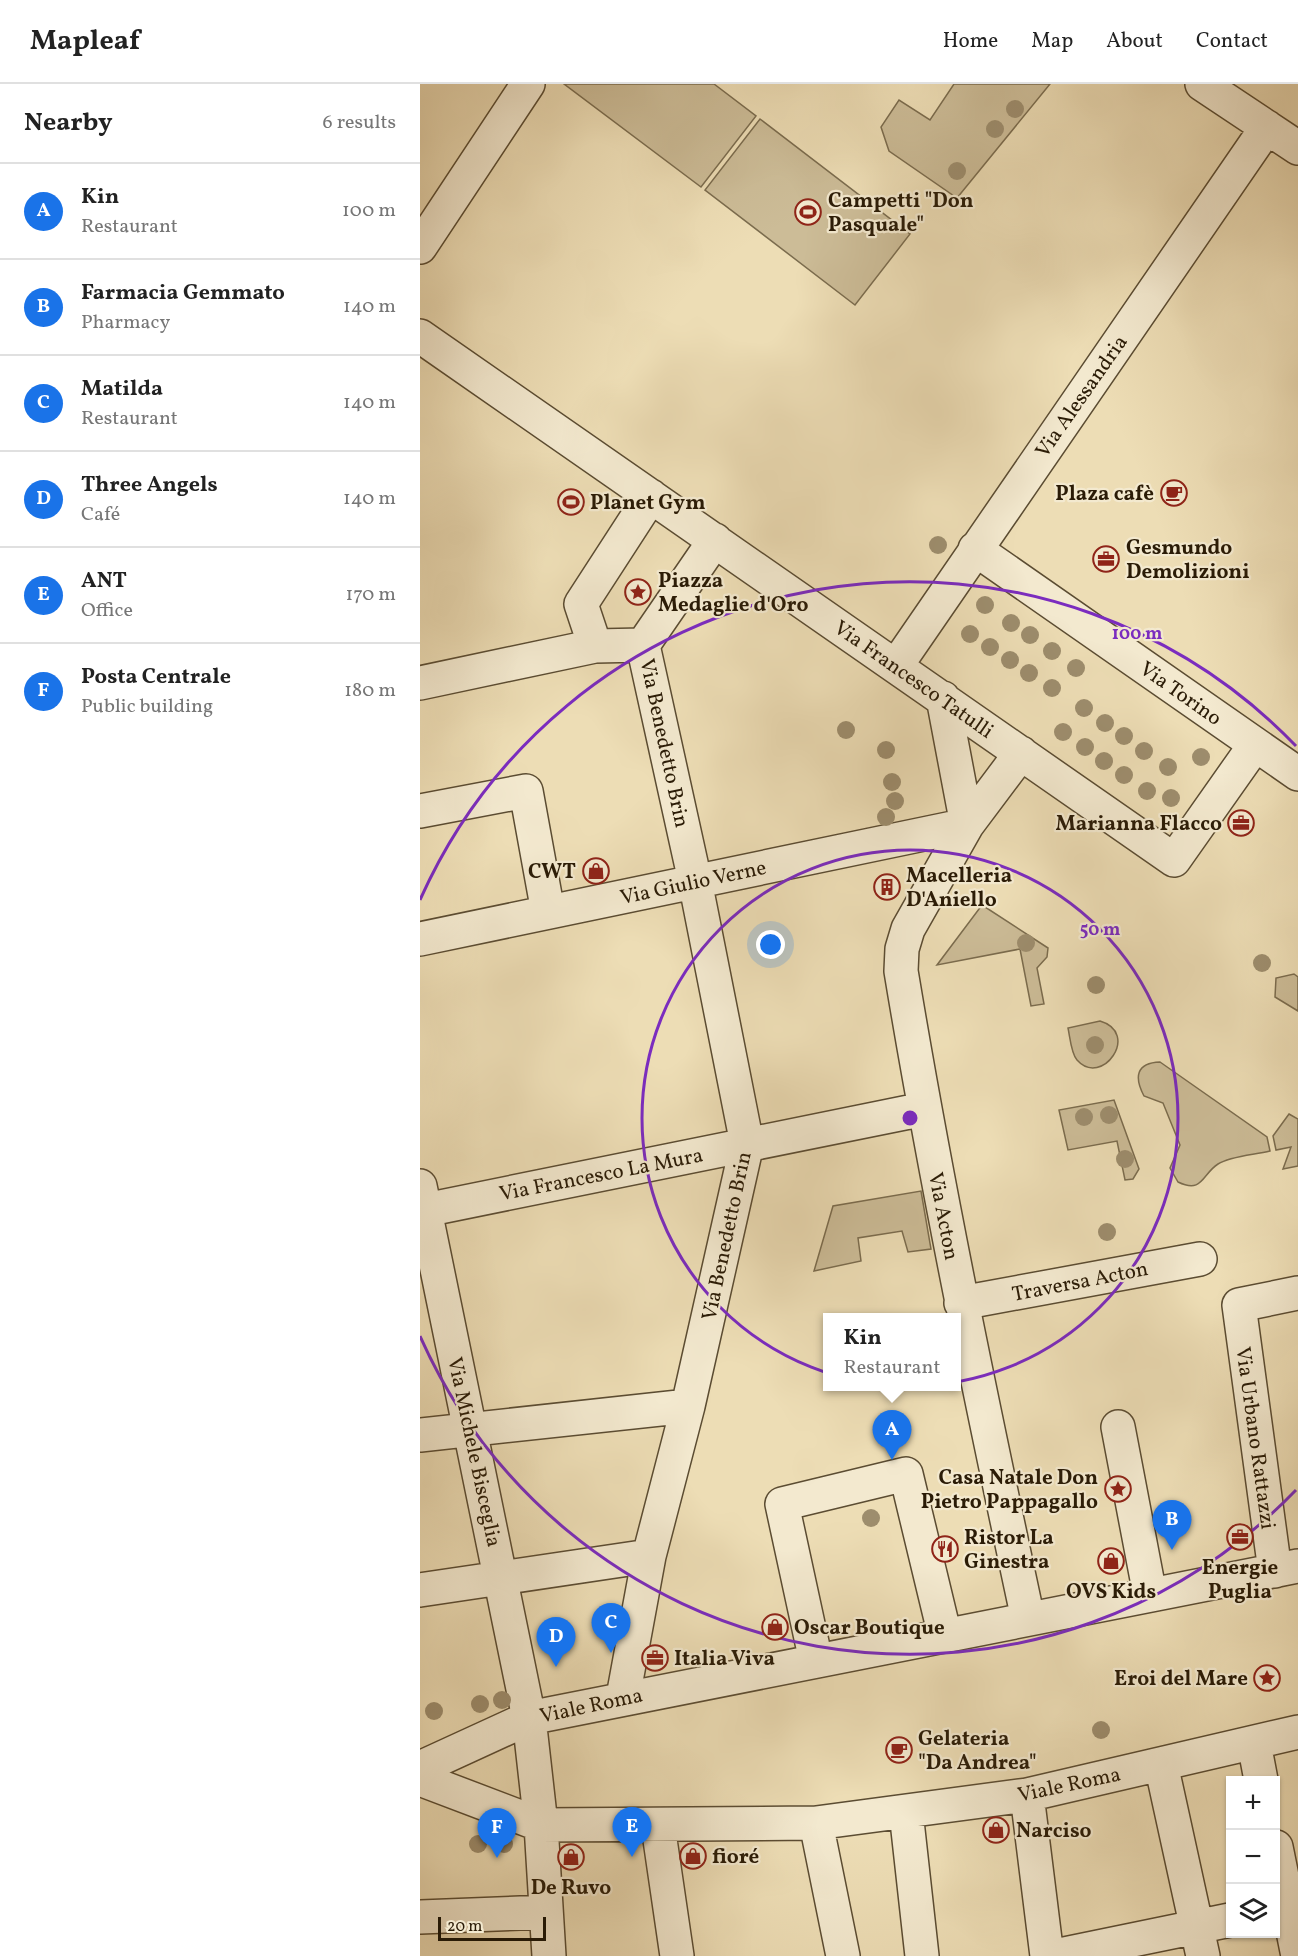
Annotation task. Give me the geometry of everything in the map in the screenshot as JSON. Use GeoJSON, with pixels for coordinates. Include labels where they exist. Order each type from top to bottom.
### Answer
{"type":"FeatureCollection","features":[{"type":"Feature","properties":{"kind":"street"},"geometry":{"type":"LineString","coordinates":[[420,247],[528,84]]}},
{"type":"Feature","properties":{"kind":"street"},"geometry":{"type":"LineString","coordinates":[[1202,84],[1298,148]]}},
{"type":"Feature","properties":{"kind":"street","name":"Via Alessandria"},"geometry":{"type":"LineString","coordinates":[[896,666],[1267,127]]}},
{"type":"Feature","properties":{"kind":"street","name":"Via Francesco Tatulli"},"geometry":{"type":"LineString","coordinates":[[420,336],[1174,860],[1255,745]]}},
{"type":"Feature","properties":{"kind":"street"},"geometry":{"type":"LineString","coordinates":[[595,646],[581,604],[651,496]]}},
{"type":"Feature","properties":{"kind":"street"},"geometry":{"type":"LineString","coordinates":[[643,645],[715,540]]}},
{"type":"Feature","properties":{"kind":"street","name":"Via Torino"},"geometry":{"type":"LineString","coordinates":[[975,549],[1298,774]]}},
{"type":"Feature","properties":{"kind":"street","name":"Via Benedetto Brin"},"geometry":{"type":"LineString","coordinates":[[420,683],[595,646],[643,645],[695,881],[747,1144],[688,1407],[649,1556],[623,1697]]}},
{"type":"Feature","properties":{"kind":"street"},"geometry":{"type":"LineString","coordinates":[[942,698],[967,825]]}},
{"type":"Feature","properties":{"kind":"street","name":"Via Acton"},"geometry":{"type":"LineString","coordinates":[[1022,753],[967,825],[908,929],[902,949],[902,971],[924,1108],[961,1303],[1028,1619]]}},
{"type":"Feature","properties":{"kind":"street"},"geometry":{"type":"LineString","coordinates":[[420,811],[526,791],[548,912]]}},
{"type":"Feature","properties":{"kind":"street","name":"Via Giulio Verne"},"geometry":{"type":"LineString","coordinates":[[420,939],[967,825]]}},
{"type":"Feature","properties":{"kind":"street","name":"Via Francesco La Mura"},"geometry":{"type":"LineString","coordinates":[[422,1202],[747,1144],[924,1108]]}},
{"type":"Feature","properties":{"kind":"street","name":"Via Michele Bisceglia"},"geometry":{"type":"LineString","coordinates":[[422,1202],[529,1718]]}},
{"type":"Feature","properties":{"kind":"street","name":"Traversa Acton"},"geometry":{"type":"LineString","coordinates":[[961,1303],[1200,1259]]}},
{"type":"Feature","properties":{"kind":"street","name":"Via Urbano Rattazzi"},"geometry":{"type":"LineString","coordinates":[[1286,1568],[1239,1305],[1298,1293]]}},
{"type":"Feature","properties":{"kind":"street"},"geometry":{"type":"LineString","coordinates":[[420,1435],[688,1407]]}},
{"type":"Feature","properties":{"kind":"street"},"geometry":{"type":"LineString","coordinates":[[1119,1426],[1150,1595]]}},
{"type":"Feature","properties":{"kind":"street"},"geometry":{"type":"LineString","coordinates":[[816,1661],[782,1504],[906,1474],[945,1636]]}},
{"type":"Feature","properties":{"kind":"street"},"geometry":{"type":"LineString","coordinates":[[420,1590],[649,1556]]}},
{"type":"Feature","properties":{"kind":"street","name":"Viale Roma"},"geometry":{"type":"LineString","coordinates":[[1286,1568],[623,1697],[529,1718],[541,1825],[658,1826],[816,1823],[906,1812],[1027,1795],[1298,1732]]}},
{"type":"Feature","properties":{"kind":"street"},"geometry":{"type":"LineString","coordinates":[[420,1768],[529,1718]]}},
{"type":"Feature","properties":{"kind":"street"},"geometry":{"type":"LineString","coordinates":[[1254,1743],[1261,1776]]}},
{"type":"Feature","properties":{"kind":"street"},"geometry":{"type":"LineString","coordinates":[[1161,1764],[1200,1942]]}},
{"type":"Feature","properties":{"kind":"street"},"geometry":{"type":"LineString","coordinates":[[420,1779],[541,1825],[549,1956]]}},
{"type":"Feature","properties":{"kind":"street"},"geometry":{"type":"LineString","coordinates":[[1027,1795],[1047,1956]]}},
{"type":"Feature","properties":{"kind":"street"},"geometry":{"type":"LineString","coordinates":[[906,1812],[922,1956]]}},
{"type":"Feature","properties":{"kind":"street"},"geometry":{"type":"LineString","coordinates":[[816,1823],[843,1956]]}},
{"type":"Feature","properties":{"kind":"street"},"geometry":{"type":"LineString","coordinates":[[658,1826],[677,1956]]}},
{"type":"Feature","properties":{"kind":"street"},"geometry":{"type":"LineString","coordinates":[[1280,1873],[1298,1956]]}},
{"type":"Feature","properties":{"kind":"street"},"geometry":{"type":"LineString","coordinates":[[420,1917],[545,1912]]}},
{"type":"Feature","properties":{"kind":"street"},"geometry":{"type":"LineString","coordinates":[[1055,1956],[1200,1942],[1226,1923]]}},
{"type":"Feature","properties":{"kind":"shaded area"},"geometry":{"type":"Polygon","coordinates":[[[564,84],[714,84],[756,116],[701,187],[564,84]]]}},
{"type":"Feature","properties":{"kind":"shaded area"},"geometry":{"type":"Polygon","coordinates":[[[954,84],[1050,84],[957,198],[889,151],[881,127],[899,100],[930,120],[954,84]]]}},
{"type":"Feature","properties":{"kind":"shaded area","name":"Campetti \"Don Pasquale\""},"geometry":{"type":"Polygon","coordinates":[[[760,119],[910,234],[855,305],[705,190],[760,119]]]}},
{"type":"Feature","properties":{"kind":"shaded area"},"geometry":{"type":"Polygon","coordinates":[[[982,905],[1048,948],[1047,957],[1037,968],[1044,1004],[1031,1006],[1020,949],[937,965],[982,905]]]}},
{"type":"Feature","properties":{"kind":"shaded area"},"geometry":{"type":"Polygon","coordinates":[[[1294,974],[1298,977],[1298,1011],[1275,997],[1276,978],[1294,974]]]}},
{"type":"Feature","properties":{"kind":"shaded area"},"geometry":{"type":"Polygon","coordinates":[[[1100,1021],[1112,1027],[1117,1036],[1117,1046],[1113,1056],[1106,1063],[1097,1067],[1087,1067],[1075,1057],[1068,1028],[1100,1021]]]}},
{"type":"Feature","properties":{"kind":"shaded area"},"geometry":{"type":"Polygon","coordinates":[[[1160,1062],[1267,1137],[1270,1151],[1223,1161],[1193,1186],[1178,1182],[1170,1168],[1180,1145],[1163,1103],[1144,1096],[1138,1077],[1139,1072],[1146,1065],[1160,1062]]]}},
{"type":"Feature","properties":{"kind":"shaded area"},"geometry":{"type":"Polygon","coordinates":[[[1114,1100],[1139,1169],[1133,1179],[1125,1180],[1117,1141],[1068,1150],[1059,1110],[1114,1100]]]}},
{"type":"Feature","properties":{"kind":"shaded area"},"geometry":{"type":"Polygon","coordinates":[[[1289,1114],[1298,1119],[1298,1166],[1283,1169],[1291,1147],[1276,1150],[1273,1136],[1289,1114]]]}},
{"type":"Feature","properties":{"kind":"shaded area"},"geometry":{"type":"Polygon","coordinates":[[[921,1191],[931,1249],[908,1252],[902,1231],[858,1238],[861,1261],[814,1271],[833,1206],[921,1191]]]}},
{"type":"Feature","properties":{"kind":"place","name":"Campetti \"Don Pasquale\""},"geometry":{"type":"Point","coordinates":[808,212]}},
{"type":"Feature","properties":{"kind":"place","name":"Plaza cafè"},"geometry":{"type":"Point","coordinates":[1174,493]}},
{"type":"Feature","properties":{"kind":"place","name":"Planet Gym"},"geometry":{"type":"Point","coordinates":[571,502]}},
{"type":"Feature","properties":{"kind":"place","name":"Gesmundo Demolizioni"},"geometry":{"type":"Point","coordinates":[1106,559]}},
{"type":"Feature","properties":{"kind":"place","name":"Piazza Medaglie d'Oro"},"geometry":{"type":"Point","coordinates":[638,592]}},
{"type":"Feature","properties":{"kind":"place","name":"Marianna Flacco"},"geometry":{"type":"Point","coordinates":[1241,823]}},
{"type":"Feature","properties":{"kind":"place","name":"CWT"},"geometry":{"type":"Point","coordinates":[596,871]}},
{"type":"Feature","properties":{"kind":"place","name":"Macelleria D'Aniello"},"geometry":{"type":"Point","coordinates":[887,887]}},
{"type":"Feature","properties":{"kind":"place","name":"Kin"},"geometry":{"type":"Point","coordinates":[892,1460]}},
{"type":"Feature","properties":{"kind":"place","name":"Casa Natale Don Pietro Pappagallo"},"geometry":{"type":"Point","coordinates":[1118,1489]}},
{"type":"Feature","properties":{"kind":"place","name":"Energie Puglia"},"geometry":{"type":"Point","coordinates":[1240,1537]}},
{"type":"Feature","properties":{"kind":"place","name":"Ristor La Ginestra"},"geometry":{"type":"Point","coordinates":[945,1549]}},
{"type":"Feature","properties":{"kind":"place","name":"Farmacia Gemmato"},"geometry":{"type":"Point","coordinates":[1172,1550]}},
{"type":"Feature","properties":{"kind":"place","name":"OVS Kids"},"geometry":{"type":"Point","coordinates":[1111,1561]}},
{"type":"Feature","properties":{"kind":"place","name":"Oscar Boutique"},"geometry":{"type":"Point","coordinates":[775,1627]}},
{"type":"Feature","properties":{"kind":"place","name":"Matilda"},"geometry":{"type":"Point","coordinates":[611,1653]}},
{"type":"Feature","properties":{"kind":"place","name":"Italia Viva"},"geometry":{"type":"Point","coordinates":[655,1658]}},
{"type":"Feature","properties":{"kind":"place","name":"Three Angels"},"geometry":{"type":"Point","coordinates":[556,1667]}},
{"type":"Feature","properties":{"kind":"place","name":"Eroi del Mare"},"geometry":{"type":"Point","coordinates":[1267,1678]}},
{"type":"Feature","properties":{"kind":"place","name":"Gelateria \"Da Andrea\""},"geometry":{"type":"Point","coordinates":[899,1750]}},
{"type":"Feature","properties":{"kind":"place","name":"Narciso"},"geometry":{"type":"Point","coordinates":[996,1830]}},
{"type":"Feature","properties":{"kind":"place","name":"fioré"},"geometry":{"type":"Point","coordinates":[693,1856]}},
{"type":"Feature","properties":{"kind":"place","name":"De Ruvo"},"geometry":{"type":"Point","coordinates":[571,1857]}},
{"type":"Feature","properties":{"kind":"place","name":"ANT"},"geometry":{"type":"Point","coordinates":[632,1857]}},
{"type":"Feature","properties":{"kind":"place","name":"Posta Centrale"},"geometry":{"type":"Point","coordinates":[497,1858]}}]}
